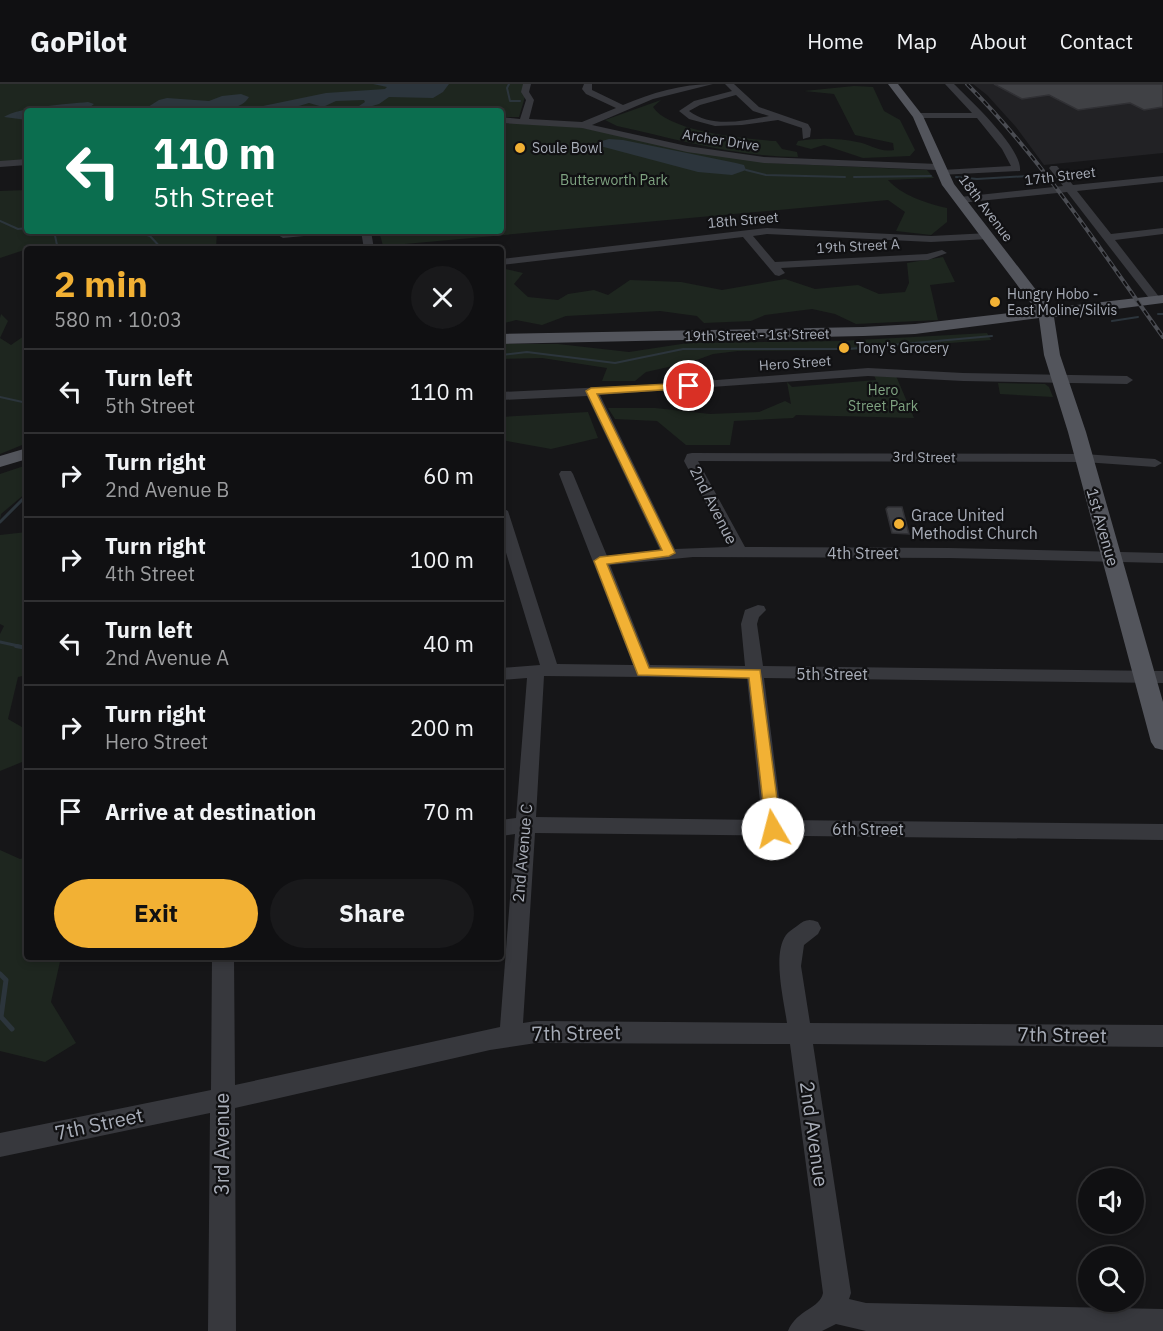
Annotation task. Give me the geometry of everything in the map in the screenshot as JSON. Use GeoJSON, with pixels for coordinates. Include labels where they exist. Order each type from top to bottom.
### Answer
{"type":"FeatureCollection","features":[{"type":"Feature","properties":{"kind":"main road","name":"18th Avenue"},"geometry":{"type":"LineString","coordinates":[[893,84],[918,116],[940,170],[960,200],[1047,314]]}},
{"type":"Feature","properties":{"kind":"main road","name":"19th Street - 1st Street"},"geometry":{"type":"LineString","coordinates":[[504,339],[769,336],[915,329],[1159,300]]}},
{"type":"Feature","properties":{"kind":"main road","name":"1st Avenue"},"geometry":{"type":"LineString","coordinates":[[1047,314],[1045,326],[1049,342],[1112,556],[1154,677],[1163,742]]}},
{"type":"Feature","properties":{"kind":"main road"},"geometry":{"type":"LineString","coordinates":[[915,329],[1014,323],[1033,329],[1049,342]]}},
{"type":"Feature","properties":{"kind":"main road"},"geometry":{"type":"LineString","coordinates":[[0,462],[24,454]]}},
{"type":"Feature","properties":{"kind":"street"},"geometry":{"type":"LineString","coordinates":[[524,120],[530,100],[525,92],[527,84]]}},
{"type":"Feature","properties":{"kind":"street"},"geometry":{"type":"LineString","coordinates":[[588,84],[586,89],[589,92],[622,108]]}},
{"type":"Feature","properties":{"kind":"street"},"geometry":{"type":"LineString","coordinates":[[582,125],[661,94],[709,84]]}},
{"type":"Feature","properties":{"kind":"street"},"geometry":{"type":"LineString","coordinates":[[729,84],[756,109],[805,126],[806,137]]}},
{"type":"Feature","properties":{"kind":"street"},"geometry":{"type":"LineString","coordinates":[[949,84],[978,115]]}},
{"type":"Feature","properties":{"kind":"street"},"geometry":{"type":"LineString","coordinates":[[737,92],[698,103],[684,109],[684,112],[718,124],[779,117]]}},
{"type":"Feature","properties":{"kind":"street"},"geometry":{"type":"LineString","coordinates":[[918,116],[978,115]]}},
{"type":"Feature","properties":{"kind":"street","name":"Archer Drive"},"geometry":{"type":"LineString","coordinates":[[504,120],[582,125],[687,149],[757,159],[940,170],[1017,169],[1010,155],[978,115]]}},
{"type":"Feature","properties":{"kind":"street"},"geometry":{"type":"LineString","coordinates":[[0,164],[24,162]]}},
{"type":"Feature","properties":{"kind":"street"},"geometry":{"type":"LineString","coordinates":[[1054,168],[1107,238],[1159,300]]}},
{"type":"Feature","properties":{"kind":"street","name":"17th Street"},"geometry":{"type":"LineString","coordinates":[[960,200],[1163,179]]}},
{"type":"Feature","properties":{"kind":"street","name":"18th Street"},"geometry":{"type":"LineString","coordinates":[[504,262],[781,231],[932,239],[989,237]]}},
{"type":"Feature","properties":{"kind":"street"},"geometry":{"type":"LineString","coordinates":[[1107,238],[1163,231]]}},
{"type":"Feature","properties":{"kind":"street"},"geometry":{"type":"LineString","coordinates":[[283,236],[300,234]]}},
{"type":"Feature","properties":{"kind":"street","name":"19th Street A"},"geometry":{"type":"LineString","coordinates":[[746,234],[776,269],[928,257],[942,253]]}},
{"type":"Feature","properties":{"kind":"street","name":"Hero Street"},"geometry":{"type":"LineString","coordinates":[[504,396],[868,372],[1127,380]]}},
{"type":"Feature","properties":{"kind":"street"},"geometry":{"type":"LineString","coordinates":[[591,391],[669,553]]}},
{"type":"Feature","properties":{"kind":"street","name":"3rd Street"},"geometry":{"type":"LineString","coordinates":[[692,457],[1084,458],[1155,463]]}},
{"type":"Feature","properties":{"kind":"street","name":"2nd Avenue"},"geometry":{"type":"LineString","coordinates":[[692,457],[691,461],[736,546],[737,553]]}},
{"type":"Feature","properties":{"kind":"street"},"geometry":{"type":"LineString","coordinates":[[566,474],[639,656],[643,672]]}},
{"type":"Feature","properties":{"kind":"street","name":"2nd Avenue C"},"geometry":{"type":"LineString","coordinates":[[504,522],[543,670],[532,741],[524,825],[511,1035]]}},
{"type":"Feature","properties":{"kind":"street","name":"4th Street"},"geometry":{"type":"LineString","coordinates":[[600,561],[669,553],[949,553],[1163,558]]}},
{"type":"Feature","properties":{"kind":"street"},"geometry":{"type":"LineString","coordinates":[[758,610],[751,614],[748,624],[773,829]]}},
{"type":"Feature","properties":{"kind":"street","name":"5th Street"},"geometry":{"type":"LineString","coordinates":[[504,674],[543,670],[1154,677]]}},
{"type":"Feature","properties":{"kind":"street","name":"6th Street"},"geometry":{"type":"LineString","coordinates":[[504,828],[524,825],[1163,832]]}},
{"type":"Feature","properties":{"kind":"street","name":"2nd Avenue"},"geometry":{"type":"LineString","coordinates":[[810,928],[794,940],[790,966],[837,1293],[832,1309]]}},
{"type":"Feature","properties":{"kind":"street","name":"3rd Avenue"},"geometry":{"type":"LineString","coordinates":[[222,1331],[223,960]]}},
{"type":"Feature","properties":{"kind":"street","name":"7th Street"},"geometry":{"type":"LineString","coordinates":[[0,1145],[511,1035],[536,1032],[1163,1036]]}},
{"type":"Feature","properties":{"kind":"street"},"geometry":{"type":"LineString","coordinates":[[802,1331],[806,1325],[827,1316],[832,1309],[866,1317],[1163,1323]]}},
{"type":"Feature","properties":{"kind":"shaded area"},"geometry":{"type":"Polygon","coordinates":[[[373,84],[449,84],[443,92],[433,98],[389,97],[379,104],[365,108],[346,108],[359,106],[365,102],[364,100],[336,101],[323,107],[309,103],[292,108],[263,106],[326,93],[387,87],[373,84]]]}},
{"type":"Feature","properties":{"kind":"shaded area"},"geometry":{"type":"Polygon","coordinates":[[[973,84],[1163,84],[1163,153],[1044,165],[1016,127],[987,95],[973,84]]]}},
{"type":"Feature","properties":{"kind":"shaded area"},"geometry":{"type":"Polygon","coordinates":[[[241,94],[249,97],[242,104],[232,108],[148,107],[167,98],[209,101],[222,96],[241,94]]]}},
{"type":"Feature","properties":{"kind":"shaded area"},"geometry":{"type":"Polygon","coordinates":[[[88,102],[94,104],[89,108],[32,108],[88,102]]]}},
{"type":"Feature","properties":{"kind":"shaded area"},"geometry":{"type":"Polygon","coordinates":[[[24,110],[24,120],[4,117],[11,114],[24,110]]]}},
{"type":"Feature","properties":{"kind":"shaded area"},"geometry":{"type":"Polygon","coordinates":[[[609,139],[736,163],[744,165],[746,170],[732,175],[698,172],[600,146],[602,141],[609,139]]]}},
{"type":"Feature","properties":{"kind":"green space"},"geometry":{"type":"Polygon","coordinates":[[[0,84],[525,84],[525,97],[519,117],[504,117],[504,108],[24,108],[24,160],[0,162],[0,84]]]}},
{"type":"Feature","properties":{"kind":"green space"},"geometry":{"type":"Polygon","coordinates":[[[854,86],[873,87],[884,111],[900,120],[915,150],[910,156],[863,158],[824,145],[811,149],[796,145],[798,141],[835,139],[862,143],[884,150],[894,150],[893,143],[855,135],[834,94],[804,91],[854,86]]]}},
{"type":"Feature","properties":{"kind":"green space"},"geometry":{"type":"Polygon","coordinates":[[[661,100],[653,107],[662,116],[675,123],[710,133],[776,141],[782,149],[797,152],[798,157],[752,154],[707,146],[617,126],[605,120],[661,100]]]}},
{"type":"Feature","properties":{"kind":"green space","name":"Butterworth Park"},"geometry":{"type":"Polygon","coordinates":[[[504,123],[572,126],[769,163],[927,170],[934,178],[888,180],[907,194],[947,208],[947,222],[931,235],[896,231],[905,212],[888,200],[383,246],[380,234],[504,234],[504,123]]]}},
{"type":"Feature","properties":{"kind":"green space"},"geometry":{"type":"Polygon","coordinates":[[[24,190],[24,234],[217,234],[216,246],[24,246],[24,250],[0,258],[0,191],[24,190]]]}},
{"type":"Feature","properties":{"kind":"green space"},"geometry":{"type":"Polygon","coordinates":[[[943,257],[955,282],[930,285],[938,320],[856,324],[835,314],[812,309],[765,315],[751,321],[704,323],[697,316],[660,311],[566,316],[542,325],[516,320],[504,323],[504,269],[523,273],[514,284],[528,297],[558,300],[568,294],[594,290],[608,295],[630,280],[681,282],[722,290],[785,279],[815,289],[858,285],[879,294],[905,292],[909,283],[907,263],[943,257]]]}},
{"type":"Feature","properties":{"kind":"green space"},"geometry":{"type":"Polygon","coordinates":[[[1,314],[8,321],[0,338],[0,318],[1,314]]]}},
{"type":"Feature","properties":{"kind":"green space"},"geometry":{"type":"Polygon","coordinates":[[[987,333],[991,340],[853,350],[738,351],[713,354],[691,362],[646,372],[635,381],[602,381],[607,368],[542,358],[504,359],[504,344],[558,344],[629,352],[688,343],[840,341],[987,333]]]}},
{"type":"Feature","properties":{"kind":"green space"},"geometry":{"type":"Polygon","coordinates":[[[24,336],[24,444],[0,454],[0,338],[11,345],[24,336]]]}},
{"type":"Feature","properties":{"kind":"green space","name":"Hero Street Park"},"geometry":{"type":"Polygon","coordinates":[[[874,375],[896,376],[914,418],[796,415],[793,418],[734,421],[730,445],[686,445],[657,421],[615,419],[608,408],[655,408],[710,414],[759,412],[785,401],[791,404],[787,382],[792,387],[876,380],[874,375]]]}},
{"type":"Feature","properties":{"kind":"green space"},"geometry":{"type":"Polygon","coordinates":[[[998,383],[1045,384],[1049,387],[1053,397],[1000,394],[998,383]]]}},
{"type":"Feature","properties":{"kind":"green space"},"geometry":{"type":"Polygon","coordinates":[[[588,412],[598,438],[551,449],[504,441],[504,417],[588,412]]]}},
{"type":"Feature","properties":{"kind":"green space"},"geometry":{"type":"Polygon","coordinates":[[[24,466],[24,495],[1,514],[0,520],[0,474],[24,466]]]}},
{"type":"Feature","properties":{"kind":"green space"},"geometry":{"type":"Polygon","coordinates":[[[24,532],[24,676],[18,677],[8,719],[24,728],[24,761],[0,771],[0,634],[4,626],[0,624],[0,535],[24,532]]]}},
{"type":"Feature","properties":{"kind":"green space"},"geometry":{"type":"Polygon","coordinates":[[[0,850],[20,859],[24,858],[24,960],[60,960],[51,1002],[76,1043],[45,1062],[0,1051],[0,850]]]}},
{"type":"Feature","properties":{"kind":"building"},"geometry":{"type":"Polygon","coordinates":[[[994,84],[1163,84],[1163,107],[1144,110],[1130,103],[1078,110],[1049,95],[1022,99],[994,84]]]}},
{"type":"Feature","properties":{"kind":"building","name":"Grace United Methodist Church"},"geometry":{"type":"Polygon","coordinates":[[[902,507],[909,534],[892,533],[886,509],[902,507]]]}},
{"type":"Feature","properties":{"kind":"waterway"},"geometry":{"type":"LineString","coordinates":[[509,84],[507,88],[510,101],[520,101]]}},
{"type":"Feature","properties":{"kind":"waterway"},"geometry":{"type":"LineString","coordinates":[[746,170],[766,175],[845,177]]}},
{"type":"Feature","properties":{"kind":"waterway"},"geometry":{"type":"LineString","coordinates":[[956,177],[977,179],[1046,175]]}},
{"type":"Feature","properties":{"kind":"waterway"},"geometry":{"type":"LineString","coordinates":[[854,177],[931,176]]}},
{"type":"Feature","properties":{"kind":"waterway"},"geometry":{"type":"LineString","coordinates":[[0,221],[18,229],[24,228]]}},
{"type":"Feature","properties":{"kind":"waterway"},"geometry":{"type":"LineString","coordinates":[[55,234],[58,246]]}},
{"type":"Feature","properties":{"kind":"waterway"},"geometry":{"type":"LineString","coordinates":[[144,234],[150,236],[159,246]]}},
{"type":"Feature","properties":{"kind":"waterway"},"geometry":{"type":"LineString","coordinates":[[1158,314],[1163,314]]}},
{"type":"Feature","properties":{"kind":"waterway"},"geometry":{"type":"LineString","coordinates":[[1112,321],[1138,317]]}},
{"type":"Feature","properties":{"kind":"waterway"},"geometry":{"type":"LineString","coordinates":[[504,355],[527,352],[615,363],[683,349],[848,349],[992,336]]}},
{"type":"Feature","properties":{"kind":"waterway"},"geometry":{"type":"LineString","coordinates":[[0,397],[24,402]]}},
{"type":"Feature","properties":{"kind":"waterway"},"geometry":{"type":"LineString","coordinates":[[0,522],[24,498]]}},
{"type":"Feature","properties":{"kind":"waterway"},"geometry":{"type":"LineString","coordinates":[[0,642],[23,647]]}},
{"type":"Feature","properties":{"kind":"waterway"},"geometry":{"type":"LineString","coordinates":[[16,646],[24,647]]}},
{"type":"Feature","properties":{"kind":"waterway"},"geometry":{"type":"LineString","coordinates":[[0,974],[6,980],[1,1017],[12,1029]]}},
{"type":"Feature","properties":{"kind":"railway"},"geometry":{"type":"LineString","coordinates":[[967,84],[995,113],[1046,175],[1163,337]]}},
{"type":"Feature","properties":{"kind":"place","name":"Soule Bowl"},"geometry":{"type":"Point","coordinates":[520,148]}},
{"type":"Feature","properties":{"kind":"place","name":"Hungry Hobo - East Moline/Silvis"},"geometry":{"type":"Point","coordinates":[995,302]}},
{"type":"Feature","properties":{"kind":"place","name":"Tony's Grocery"},"geometry":{"type":"Point","coordinates":[844,348]}},
{"type":"Feature","properties":{"kind":"place","name":"Grace United Methodist Church"},"geometry":{"type":"Point","coordinates":[899,524]}},
{"type":"Feature","properties":{"kind":"route"},"geometry":{"type":"LineString","coordinates":[[689,386],[591,391],[669,553],[600,561],[639,656],[643,672],[755,674],[773,829]]}}]}
